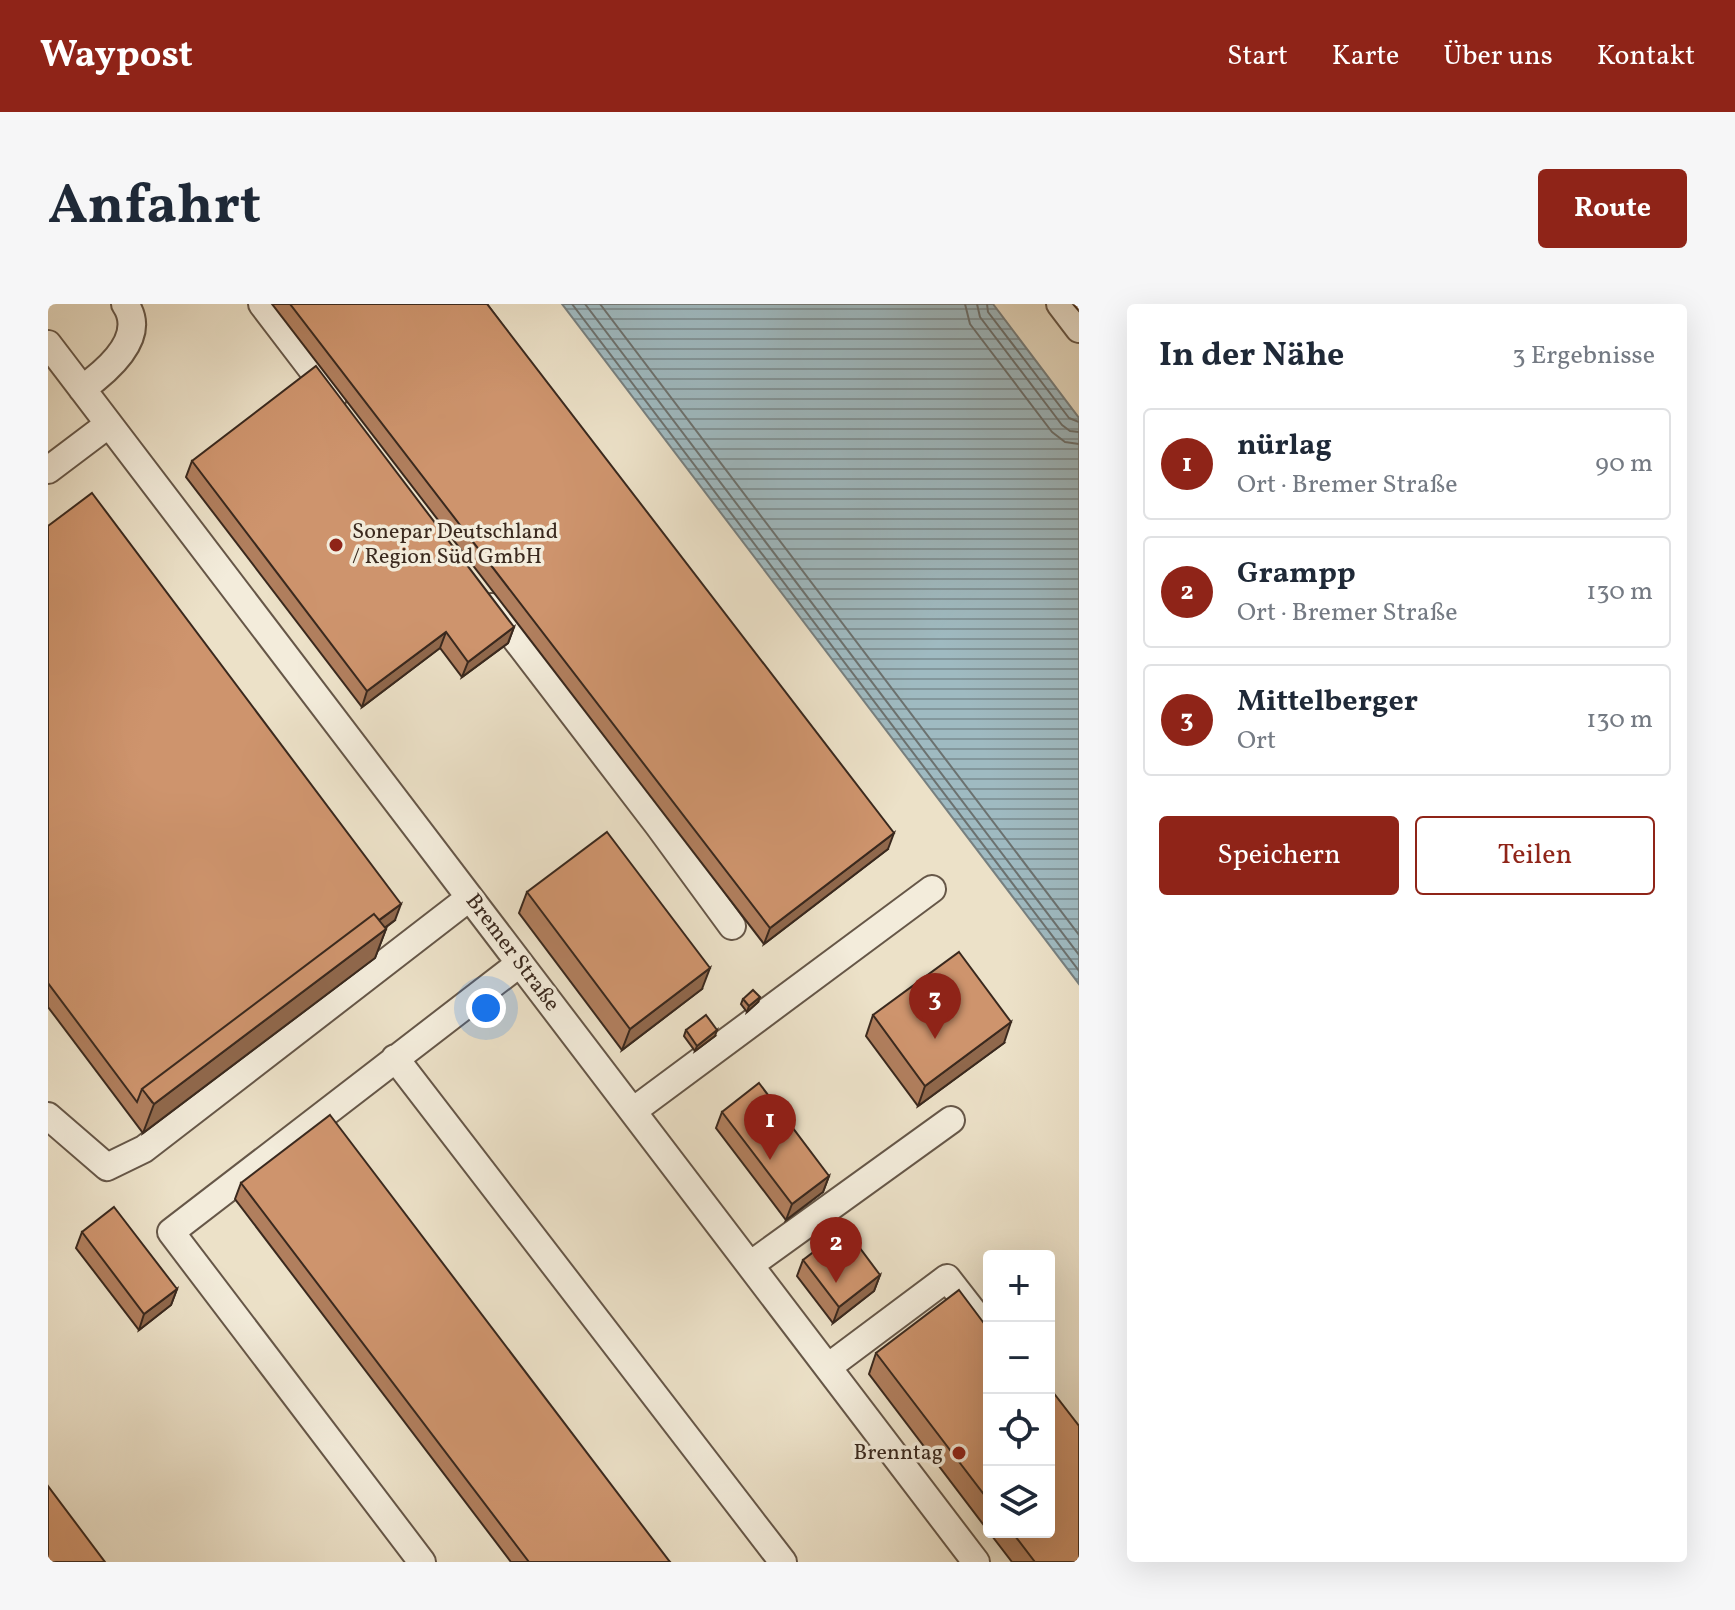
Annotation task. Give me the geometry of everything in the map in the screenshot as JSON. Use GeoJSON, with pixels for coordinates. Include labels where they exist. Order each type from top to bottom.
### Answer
{"type":"FeatureCollection","features":[{"type":"Feature","properties":{"kind":"street"},"geometry":{"type":"LineString","coordinates":[[82,389],[107,371],[124,348],[132,329],[131,313],[125,304]]}},
{"type":"Feature","properties":{"kind":"street"},"geometry":{"type":"LineString","coordinates":[[262,304],[345,413]]}},
{"type":"Feature","properties":{"kind":"street"},"geometry":{"type":"LineString","coordinates":[[1060,304],[1079,329]]}},
{"type":"Feature","properties":{"kind":"street","name":"Bremer Straße"},"geometry":{"type":"LineString","coordinates":[[48,344],[976,1562]]}},
{"type":"Feature","properties":{"kind":"street"},"geometry":{"type":"LineString","coordinates":[[48,470],[109,424]]}},
{"type":"Feature","properties":{"kind":"street"},"geometry":{"type":"LineString","coordinates":[[473,584],[732,926]]}},
{"type":"Feature","properties":{"kind":"street"},"geometry":{"type":"LineString","coordinates":[[633,1111],[932,889]]}},
{"type":"Feature","properties":{"kind":"street"},"geometry":{"type":"LineString","coordinates":[[48,1116],[107,1167],[144,1149],[469,898]]}},
{"type":"Feature","properties":{"kind":"street"},"geometry":{"type":"LineString","coordinates":[[422,1562],[171,1232],[519,964]]}},
{"type":"Feature","properties":{"kind":"street"},"geometry":{"type":"LineString","coordinates":[[395,1058],[783,1562]]}},
{"type":"Feature","properties":{"kind":"street"},"geometry":{"type":"LineString","coordinates":[[750,1265],[951,1120]]}},
{"type":"Feature","properties":{"kind":"street"},"geometry":{"type":"LineString","coordinates":[[828,1367],[947,1278],[983,1324]]}},
{"type":"Feature","properties":{"kind":"water"},"geometry":{"type":"Polygon","coordinates":[[[562,304],[993,304],[1079,418],[1079,984],[562,304]]]}},
{"type":"Feature","properties":{"kind":"building"},"geometry":{"type":"Polygon","coordinates":[[[290,304],[487,304],[894,833],[770,928],[290,304]]]}},
{"type":"Feature","properties":{"kind":"building","name":"Sonepar Deutschland / Region Süd GmbH"},"geometry":{"type":"Polygon","coordinates":[[[316,366],[514,627],[468,662],[446,632],[367,691],[192,461],[316,366]]]}},
{"type":"Feature","properties":{"kind":"building"},"geometry":{"type":"Polygon","coordinates":[[[92,493],[401,904],[379,920],[374,914],[142,1089],[137,1102],[48,983],[48,526],[92,493]]]}},
{"type":"Feature","properties":{"kind":"building"},"geometry":{"type":"Polygon","coordinates":[[[607,832],[710,968],[630,1029],[527,892],[607,832]]]}},
{"type":"Feature","properties":{"kind":"building"},"geometry":{"type":"Polygon","coordinates":[[[374,914],[386,929],[154,1104],[142,1089],[374,914]]]}},
{"type":"Feature","properties":{"kind":"building"},"geometry":{"type":"Polygon","coordinates":[[[959,952],[1011,1022],[925,1086],[873,1015],[959,952]]]}},
{"type":"Feature","properties":{"kind":"building"},"geometry":{"type":"Polygon","coordinates":[[[753,990],[760,997],[749,1006],[743,999],[753,990]]]}},
{"type":"Feature","properties":{"kind":"building"},"geometry":{"type":"Polygon","coordinates":[[[706,1015],[717,1030],[697,1046],[686,1030],[706,1015]]]}},
{"type":"Feature","properties":{"kind":"building"},"geometry":{"type":"Polygon","coordinates":[[[759,1083],[829,1176],[792,1204],[722,1112],[759,1083]]]}},
{"type":"Feature","properties":{"kind":"building"},"geometry":{"type":"Polygon","coordinates":[[[330,1115],[670,1562],[529,1562],[241,1183],[330,1115]]]}},
{"type":"Feature","properties":{"kind":"building"},"geometry":{"type":"Polygon","coordinates":[[[114,1207],[177,1289],[144,1314],[82,1232],[114,1207]]]}},
{"type":"Feature","properties":{"kind":"building"},"geometry":{"type":"Polygon","coordinates":[[[845,1228],[880,1275],[839,1307],[803,1260],[845,1228]]]}},
{"type":"Feature","properties":{"kind":"building","name":"Brenntag"},"geometry":{"type":"Polygon","coordinates":[[[959,1290],[983,1322],[983,1493],[876,1353],[959,1290]]]}},
{"type":"Feature","properties":{"kind":"building"},"geometry":{"type":"Polygon","coordinates":[[[1055,1395],[1079,1426],[1079,1562],[1035,1562],[1017,1538],[1055,1538],[1055,1395]]]}},
{"type":"Feature","properties":{"kind":"building"},"geometry":{"type":"Polygon","coordinates":[[[48,1486],[105,1562],[48,1562],[48,1486]]]}},
{"type":"Feature","properties":{"kind":"place","name":"Sonepar Deutschland / Region Süd GmbH"},"geometry":{"type":"Point","coordinates":[336,545]}},
{"type":"Feature","properties":{"kind":"place","name":"Mittelberger"},"geometry":{"type":"Point","coordinates":[935,1039]}},
{"type":"Feature","properties":{"kind":"place","name":"nürlag"},"geometry":{"type":"Point","coordinates":[770,1160]}},
{"type":"Feature","properties":{"kind":"place","name":"Grampp"},"geometry":{"type":"Point","coordinates":[836,1283]}},
{"type":"Feature","properties":{"kind":"place","name":"Brenntag"},"geometry":{"type":"Point","coordinates":[959,1453]}}]}
